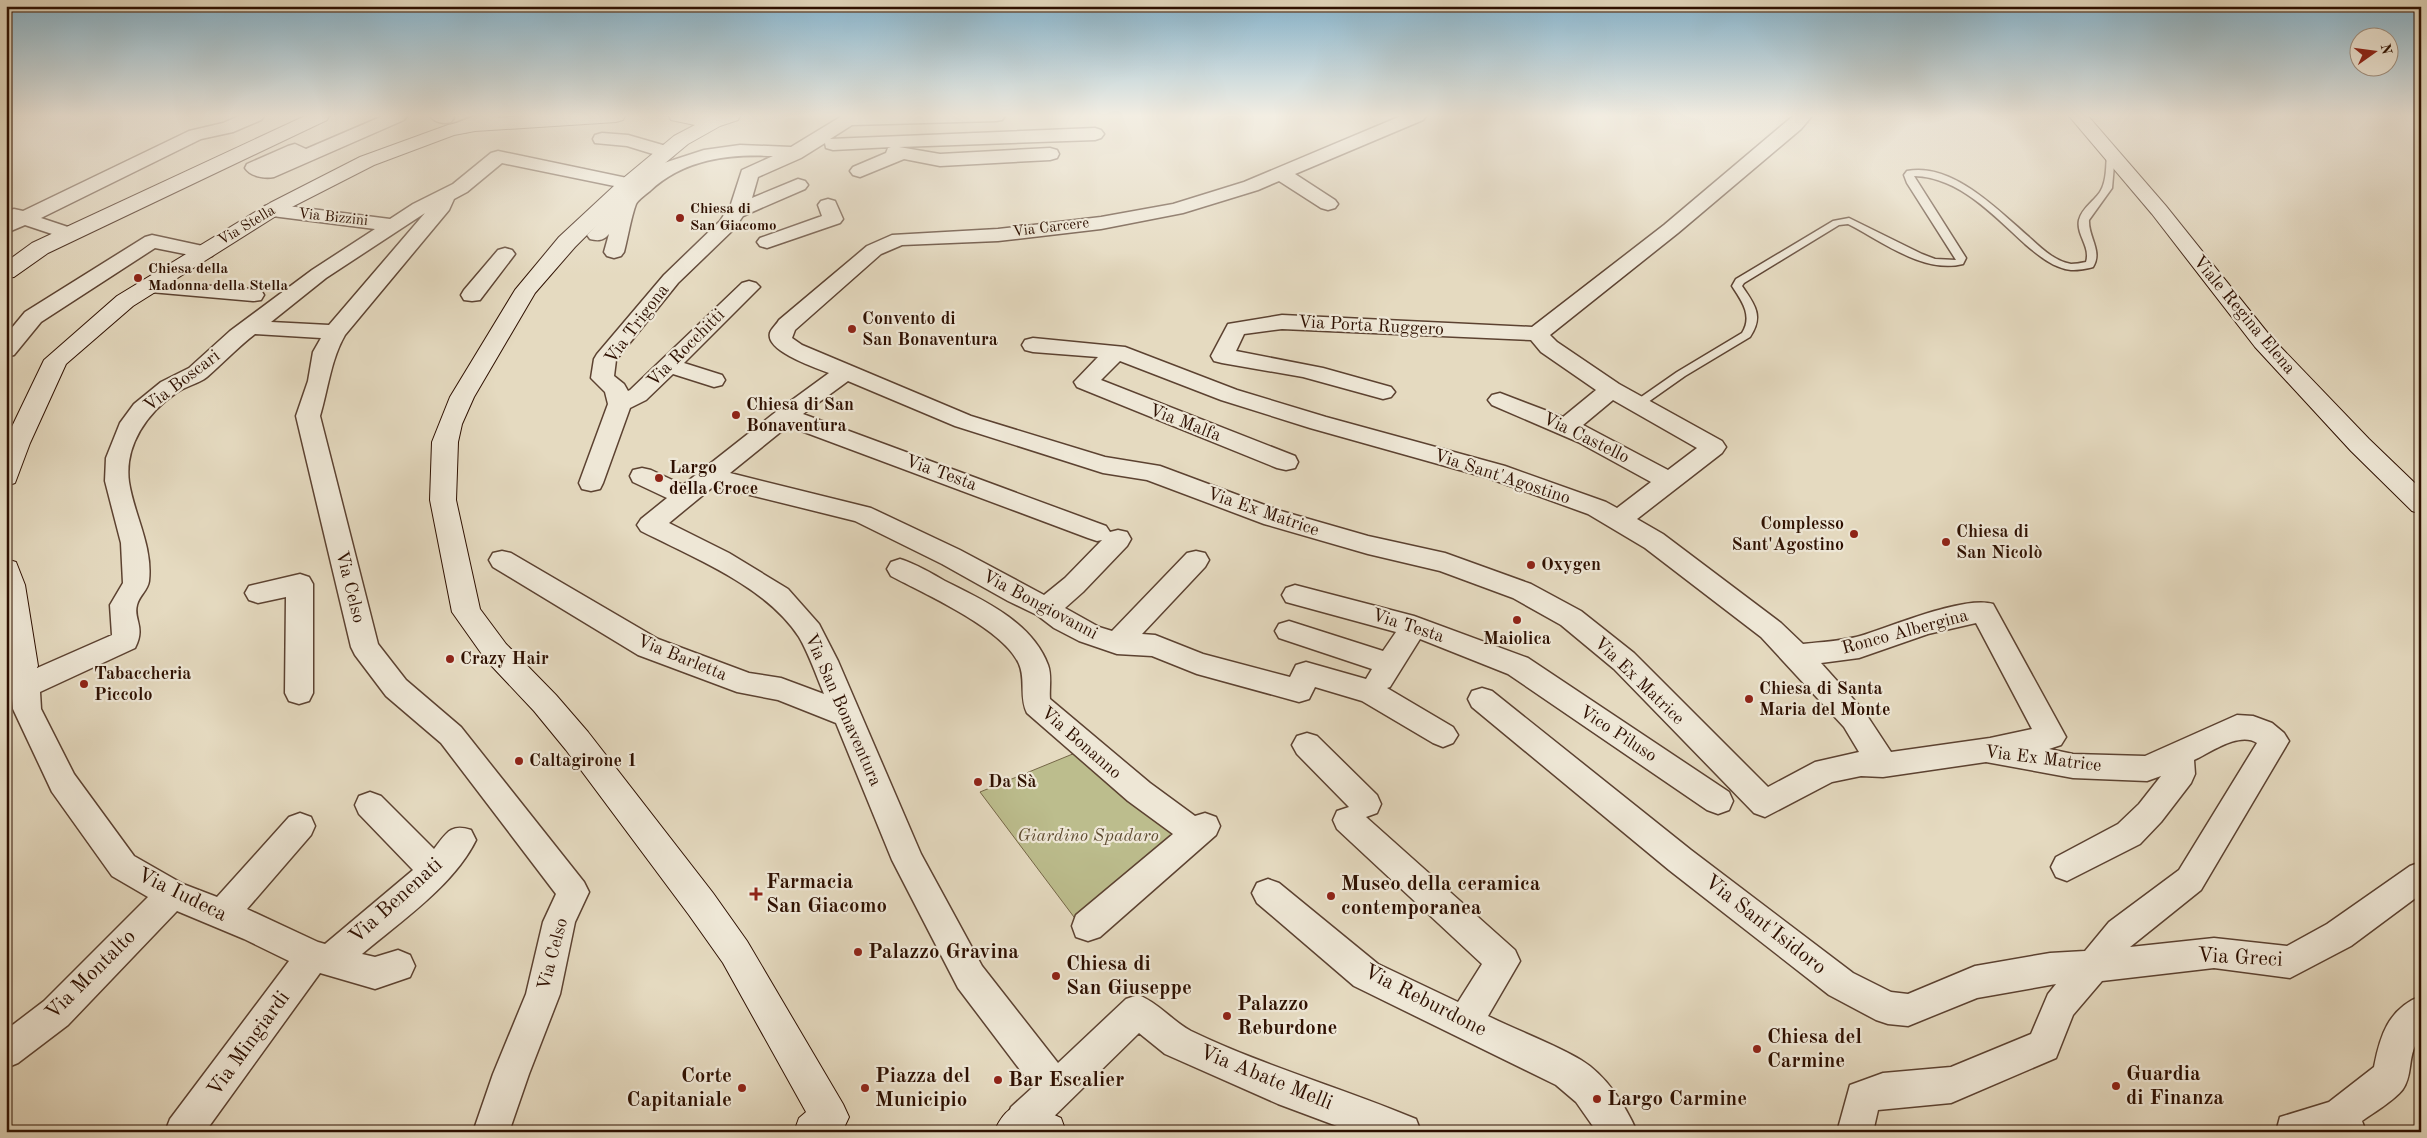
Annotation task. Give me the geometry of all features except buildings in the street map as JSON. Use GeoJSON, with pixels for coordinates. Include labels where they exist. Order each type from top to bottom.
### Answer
{"type":"FeatureCollection","features":[{"type":"Feature","properties":{"kind":"street"},"geometry":{"type":"LineString","coordinates":[[12,219],[121,169]]}},
{"type":"Feature","properties":{"kind":"street"},"geometry":{"type":"LineString","coordinates":[[6,272],[40,248],[207,169]]}},
{"type":"Feature","properties":{"kind":"street","name":"Via Stella"},"geometry":{"type":"LineString","coordinates":[[6,476],[17,443],[56,360],[125,301],[272,210],[351,169]]}},
{"type":"Feature","properties":{"kind":"street","name":"Via Celso"},"geometry":{"type":"LineString","coordinates":[[483,169],[460,188],[434,195],[442,206],[335,332],[324,352],[319,381],[308,416],[365,647],[396,688],[451,735],[573,892],[559,922],[543,994],[510,1074],[491,1132]]}},
{"type":"Feature","properties":{"kind":"street","name":"Via Celso"},"geometry":{"type":"LineString","coordinates":[[540,169],[627,194]]}},
{"type":"Feature","properties":{"kind":"street"},"geometry":{"type":"LineString","coordinates":[[597,235],[627,194],[650,169]]}},
{"type":"Feature","properties":{"kind":"street"},"geometry":{"type":"LineString","coordinates":[[668,169],[627,194],[567,242],[526,290],[462,397],[450,424],[444,459],[443,500],[466,612],[496,652],[545,703],[577,741],[701,904],[735,952],[824,1118]]}},
{"type":"Feature","properties":{"kind":"street","name":"Via Trigona"},"geometry":{"type":"LineString","coordinates":[[620,404],[616,389],[602,378],[605,360],[671,279],[727,225],[741,204],[749,174],[760,169]]}},
{"type":"Feature","properties":{"kind":"street"},"geometry":{"type":"LineString","coordinates":[[860,171],[865,169]]}},
{"type":"Feature","properties":{"kind":"street","name":"Via Carcere"},"geometry":{"type":"LineString","coordinates":[[846,372],[787,346],[781,340],[782,333],[786,325],[867,256],[886,244],[914,238],[1016,232],[1101,223],[1158,213],[1223,194],[1289,169]]}},
{"type":"Feature","properties":{"kind":"street"},"geometry":{"type":"LineString","coordinates":[[1619,520],[1714,447],[1611,389],[1549,347],[1537,334],[1671,229],[1743,169]]}},
{"type":"Feature","properties":{"kind":"street","name":"Viale Regina Elena"},"geometry":{"type":"LineString","coordinates":[[2125,169],[2263,342],[2360,445],[2421,504]]}},
{"type":"Feature","properties":{"kind":"street"},"geometry":{"type":"LineString","coordinates":[[1280,173],[1328,204]]}},
{"type":"Feature","properties":{"kind":"street"},"geometry":{"type":"LineString","coordinates":[[736,212],[798,185]]}},
{"type":"Feature","properties":{"kind":"street"},"geometry":{"type":"LineString","coordinates":[[614,252],[627,194]]}},
{"type":"Feature","properties":{"kind":"street","name":"Via Boscari"},"geometry":{"type":"LineString","coordinates":[[18,675],[126,641],[127,629],[123,605],[136,582],[134,543],[122,503],[117,474],[118,458],[128,429],[152,399],[169,386],[197,373],[250,327],[319,274],[420,208],[434,195]]}},
{"type":"Feature","properties":{"kind":"street"},"geometry":{"type":"LineString","coordinates":[[767,242],[833,219],[828,205]]}},
{"type":"Feature","properties":{"kind":"street","name":"Via Bizzini"},"geometry":{"type":"LineString","coordinates":[[272,210],[394,225]]}},
{"type":"Feature","properties":{"kind":"street"},"geometry":{"type":"LineString","coordinates":[[12,219],[70,234]]}},
{"type":"Feature","properties":{"kind":"street"},"geometry":{"type":"LineString","coordinates":[[6,350],[33,318],[152,241],[205,252]]}},
{"type":"Feature","properties":{"kind":"street"},"geometry":{"type":"LineString","coordinates":[[472,295],[505,254]]}},
{"type":"Feature","properties":{"kind":"street","name":"Via Rocchitti"},"geometry":{"type":"LineString","coordinates":[[620,404],[638,395],[749,287]]}},
{"type":"Feature","properties":{"kind":"street"},"geometry":{"type":"LineString","coordinates":[[146,288],[253,295]]}},
{"type":"Feature","properties":{"kind":"street","name":"Via Porta Ruggero"},"geometry":{"type":"LineString","coordinates":[[1383,392],[1346,380],[1277,364],[1222,356],[1236,329],[1282,322],[1537,334]]}},
{"type":"Feature","properties":{"kind":"street"},"geometry":{"type":"LineString","coordinates":[[250,327],[335,332]]}},
{"type":"Feature","properties":{"kind":"street","name":"Via Sant'Agostino"},"geometry":{"type":"LineString","coordinates":[[1033,345],[1117,352],[1229,395],[1300,418],[1496,472],[1597,508],[1654,541],[1692,568],[1771,630],[1798,656],[1854,719],[1883,765]]}},
{"type":"Feature","properties":{"kind":"street"},"geometry":{"type":"LineString","coordinates":[[1085,382],[1117,352]]}},
{"type":"Feature","properties":{"kind":"street"},"geometry":{"type":"LineString","coordinates":[[668,365],[714,380]]}},
{"type":"Feature","properties":{"kind":"street","name":"Via San Bonaventura"},"geometry":{"type":"LineString","coordinates":[[846,372],[785,416],[650,525],[720,560],[779,596],[809,631],[847,715],[908,860],[970,977],[1056,1089]]}},
{"type":"Feature","properties":{"kind":"street","name":"Via Ex Matrice"},"geometry":{"type":"LineString","coordinates":[[846,372],[963,421],[1103,465],[1151,472],[1273,518],[1368,545],[1445,563],[1522,591],[1571,618],[1624,661],[1764,804],[1826,771],[1861,764],[1883,765],[1986,750],[2073,766],[2147,769],[2237,726],[2252,726],[2264,731],[2274,741],[2190,880],[2121,933],[2094,966]]}},
{"type":"Feature","properties":{"kind":"street","name":"Via Malfa"},"geometry":{"type":"LineString","coordinates":[[1085,382],[1286,462]]}},
{"type":"Feature","properties":{"kind":"street"},"geometry":{"type":"LineString","coordinates":[[1566,427],[1611,389]]}},
{"type":"Feature","properties":{"kind":"street","name":"Via Castello"},"geometry":{"type":"LineString","coordinates":[[1500,400],[1566,427],[1625,456],[1670,482]]}},
{"type":"Feature","properties":{"kind":"street"},"geometry":{"type":"LineString","coordinates":[[592,483],[620,404]]}},
{"type":"Feature","properties":{"kind":"street","name":"Via Testa"},"geometry":{"type":"LineString","coordinates":[[785,416],[1107,535],[1074,585],[1047,608]]}},
{"type":"Feature","properties":{"kind":"street"},"geometry":{"type":"LineString","coordinates":[[642,476],[684,496]]}},
{"type":"Feature","properties":{"kind":"street","name":"Via Bongiovanni"},"geometry":{"type":"LineString","coordinates":[[710,476],[862,514],[951,557],[1017,594],[1047,608],[1064,621],[1088,634],[1117,643],[1155,646],[1197,663],[1342,701]]}},
{"type":"Feature","properties":{"kind":"street","name":"Via Barletta"},"geometry":{"type":"LineString","coordinates":[[502,560],[648,647],[747,684],[781,689],[847,715]]}},
{"type":"Feature","properties":{"kind":"street"},"geometry":{"type":"LineString","coordinates":[[1117,643],[1196,560]]}},
{"type":"Feature","properties":{"kind":"street","name":"Via Bonanno"},"geometry":{"type":"LineString","coordinates":[[900,569],[988,617],[1004,628],[1027,652],[1034,665],[1037,705],[1139,792],[1200,830],[1088,926]]}},
{"type":"Feature","properties":{"kind":"street"},"geometry":{"type":"LineString","coordinates":[[8,579],[18,675]]}},
{"type":"Feature","properties":{"kind":"street"},"geometry":{"type":"LineString","coordinates":[[258,593],[300,584],[299,693]]}},
{"type":"Feature","properties":{"kind":"street","name":"Via Testa"},"geometry":{"type":"LineString","coordinates":[[1295,594],[1414,626],[1518,666]]}},
{"type":"Feature","properties":{"kind":"street","name":"Ronco Albergina"},"geometry":{"type":"LineString","coordinates":[[1798,656],[1859,647],[1925,624],[1983,611],[2051,737],[1986,750]]}},
{"type":"Feature","properties":{"kind":"street"},"geometry":{"type":"LineString","coordinates":[[1371,692],[1414,626]]}},
{"type":"Feature","properties":{"kind":"street"},"geometry":{"type":"LineString","coordinates":[[1289,632],[1390,664]]}},
{"type":"Feature","properties":{"kind":"street","name":"Vico Piluso"},"geometry":{"type":"LineString","coordinates":[[1518,666],[1718,801]]}},
{"type":"Feature","properties":{"kind":"street"},"geometry":{"type":"LineString","coordinates":[[1299,691],[1306,673],[1371,692],[1443,734]]}},
{"type":"Feature","properties":{"kind":"street","name":"Via Iudeca"},"geometry":{"type":"LineString","coordinates":[[18,675],[27,709],[63,783],[123,866],[172,894],[321,958],[375,973],[398,966]]}},
{"type":"Feature","properties":{"kind":"street","name":"Via Sant'Isidoro"},"geometry":{"type":"LineString","coordinates":[[1482,699],[1680,860],[1841,984],[1888,1008],[1908,1010],[1975,982],[2050,969],[2094,966]]}},
{"type":"Feature","properties":{"kind":"street"},"geometry":{"type":"LineString","coordinates":[[1307,745],[1357,812],[1503,961],[1464,1023]]}},
{"type":"Feature","properties":{"kind":"street"},"geometry":{"type":"LineString","coordinates":[[2067,867],[2129,834],[2150,812],[2180,774],[2179,754]]}},
{"type":"Feature","properties":{"kind":"street"},"geometry":{"type":"LineString","coordinates":[[370,805],[435,871]]}},
{"type":"Feature","properties":{"kind":"street"},"geometry":{"type":"LineString","coordinates":[[222,915],[300,826]]}},
{"type":"Feature","properties":{"kind":"street","name":"Via Benenati"},"geometry":{"type":"LineString","coordinates":[[321,958],[435,871],[460,840]]}},
{"type":"Feature","properties":{"kind":"street","name":"Via Greci"},"geometry":{"type":"LineString","coordinates":[[2094,966],[2214,953],[2290,962],[2339,935],[2421,876]]}},
{"type":"Feature","properties":{"kind":"street","name":"Via Reburdone"},"geometry":{"type":"LineString","coordinates":[[1268,892],[1366,975],[1569,1073],[1589,1089],[1620,1132]]}},
{"type":"Feature","properties":{"kind":"street","name":"Via Montalto"},"geometry":{"type":"LineString","coordinates":[[6,1052],[56,1013],[172,894]]}},
{"type":"Feature","properties":{"kind":"street","name":"Via Mingiardi"},"geometry":{"type":"LineString","coordinates":[[183,1132],[321,958]]}},
{"type":"Feature","properties":{"kind":"street"},"geometry":{"type":"LineString","coordinates":[[1855,1132],[1864,1098],[1874,1092],[1950,1085],[2044,1046],[2060,1005],[2094,966]]}},
{"type":"Feature","properties":{"kind":"street","name":"Via Abate Melli"},"geometry":{"type":"LineString","coordinates":[[1056,1089],[1138,1011],[1177,1042],[1291,1091],[1402,1132]]}},
{"type":"Feature","properties":{"kind":"street"},"geometry":{"type":"LineString","coordinates":[[2293,1130],[2343,1124],[2390,1077],[2397,1038],[2421,1012]]}},
{"type":"Feature","properties":{"kind":"street"},"geometry":{"type":"LineString","coordinates":[[1028,1128],[1056,1089]]}},
{"type":"Feature","properties":{"kind":"lane"},"geometry":{"type":"LineString","coordinates":[[1637,404],[1746,335],[1752,327],[1752,314],[1749,303],[1737,286],[1740,280],[1836,223],[1849,221],[1934,262],[1942,264],[1960,262],[1961,258],[1954,245],[1912,183],[1910,173],[1930,172],[1953,180],[2051,260],[2071,267],[2090,266],[2092,249],[2083,227],[2085,217],[2107,189],[2111,169]]}},
{"type":"Feature","properties":{"kind":"green space","name":"Giardino Spadaro"},"geometry":{"type":"Polygon","coordinates":[[[1080,751],[1182,834],[1080,925],[980,792],[1080,751]]]}},
{"type":"Feature","properties":{"kind":"place","name":"Chiesa di San Giacomo"},"geometry":{"type":"Point","coordinates":[680,218]}},
{"type":"Feature","properties":{"kind":"place","name":"Chiesa della Madonna della Stella"},"geometry":{"type":"Point","coordinates":[138,278]}},
{"type":"Feature","properties":{"kind":"place","name":"Convento di San Bonaventura"},"geometry":{"type":"Point","coordinates":[852,329]}},
{"type":"Feature","properties":{"kind":"place","name":"Chiesa di San Bonaventura"},"geometry":{"type":"Point","coordinates":[736,415]}},
{"type":"Feature","properties":{"kind":"place","name":"Largo della Croce"},"geometry":{"type":"Point","coordinates":[659,478]}},
{"type":"Feature","properties":{"kind":"place","name":"Complesso Sant'Agostino"},"geometry":{"type":"Point","coordinates":[1854,534]}},
{"type":"Feature","properties":{"kind":"place","name":"Chiesa di San Nicolò"},"geometry":{"type":"Point","coordinates":[1946,542]}},
{"type":"Feature","properties":{"kind":"place","name":"Oxygen"},"geometry":{"type":"Point","coordinates":[1531,565]}},
{"type":"Feature","properties":{"kind":"place","name":"Maiolica"},"geometry":{"type":"Point","coordinates":[1517,620]}},
{"type":"Feature","properties":{"kind":"place","name":"Crazy Hair"},"geometry":{"type":"Point","coordinates":[450,659]}},
{"type":"Feature","properties":{"kind":"place","name":"Tabaccheria Piccolo"},"geometry":{"type":"Point","coordinates":[84,684]}},
{"type":"Feature","properties":{"kind":"place","name":"Chiesa di Santa Maria del Monte"},"geometry":{"type":"Point","coordinates":[1749,699]}},
{"type":"Feature","properties":{"kind":"place","name":"Caltagirone 1"},"geometry":{"type":"Point","coordinates":[519,761]}},
{"type":"Feature","properties":{"kind":"place","name":"Da Sà"},"geometry":{"type":"Point","coordinates":[978,782]}},
{"type":"Feature","properties":{"kind":"place","name":"Farmacia San Giacomo"},"geometry":{"type":"Point","coordinates":[756,894]}},
{"type":"Feature","properties":{"kind":"place","name":"Museo della ceramica contemporanea"},"geometry":{"type":"Point","coordinates":[1331,896]}},
{"type":"Feature","properties":{"kind":"place","name":"Palazzo Gravina"},"geometry":{"type":"Point","coordinates":[858,952]}},
{"type":"Feature","properties":{"kind":"place","name":"Chiesa di San Giuseppe"},"geometry":{"type":"Point","coordinates":[1056,976]}},
{"type":"Feature","properties":{"kind":"place","name":"Palazzo Reburdone"},"geometry":{"type":"Point","coordinates":[1227,1016]}},
{"type":"Feature","properties":{"kind":"place","name":"Chiesa del Carmine"},"geometry":{"type":"Point","coordinates":[1757,1049]}},
{"type":"Feature","properties":{"kind":"place","name":"Bar Escalier"},"geometry":{"type":"Point","coordinates":[998,1080]}},
{"type":"Feature","properties":{"kind":"place","name":"Guardia di Finanza"},"geometry":{"type":"Point","coordinates":[2116,1086]}},
{"type":"Feature","properties":{"kind":"place","name":"Corte Capitaniale"},"geometry":{"type":"Point","coordinates":[742,1088]}},
{"type":"Feature","properties":{"kind":"place","name":"Piazza del Municipio"},"geometry":{"type":"Point","coordinates":[865,1088]}},
{"type":"Feature","properties":{"kind":"place","name":"Largo Carmine"},"geometry":{"type":"Point","coordinates":[1597,1099]}}]}
